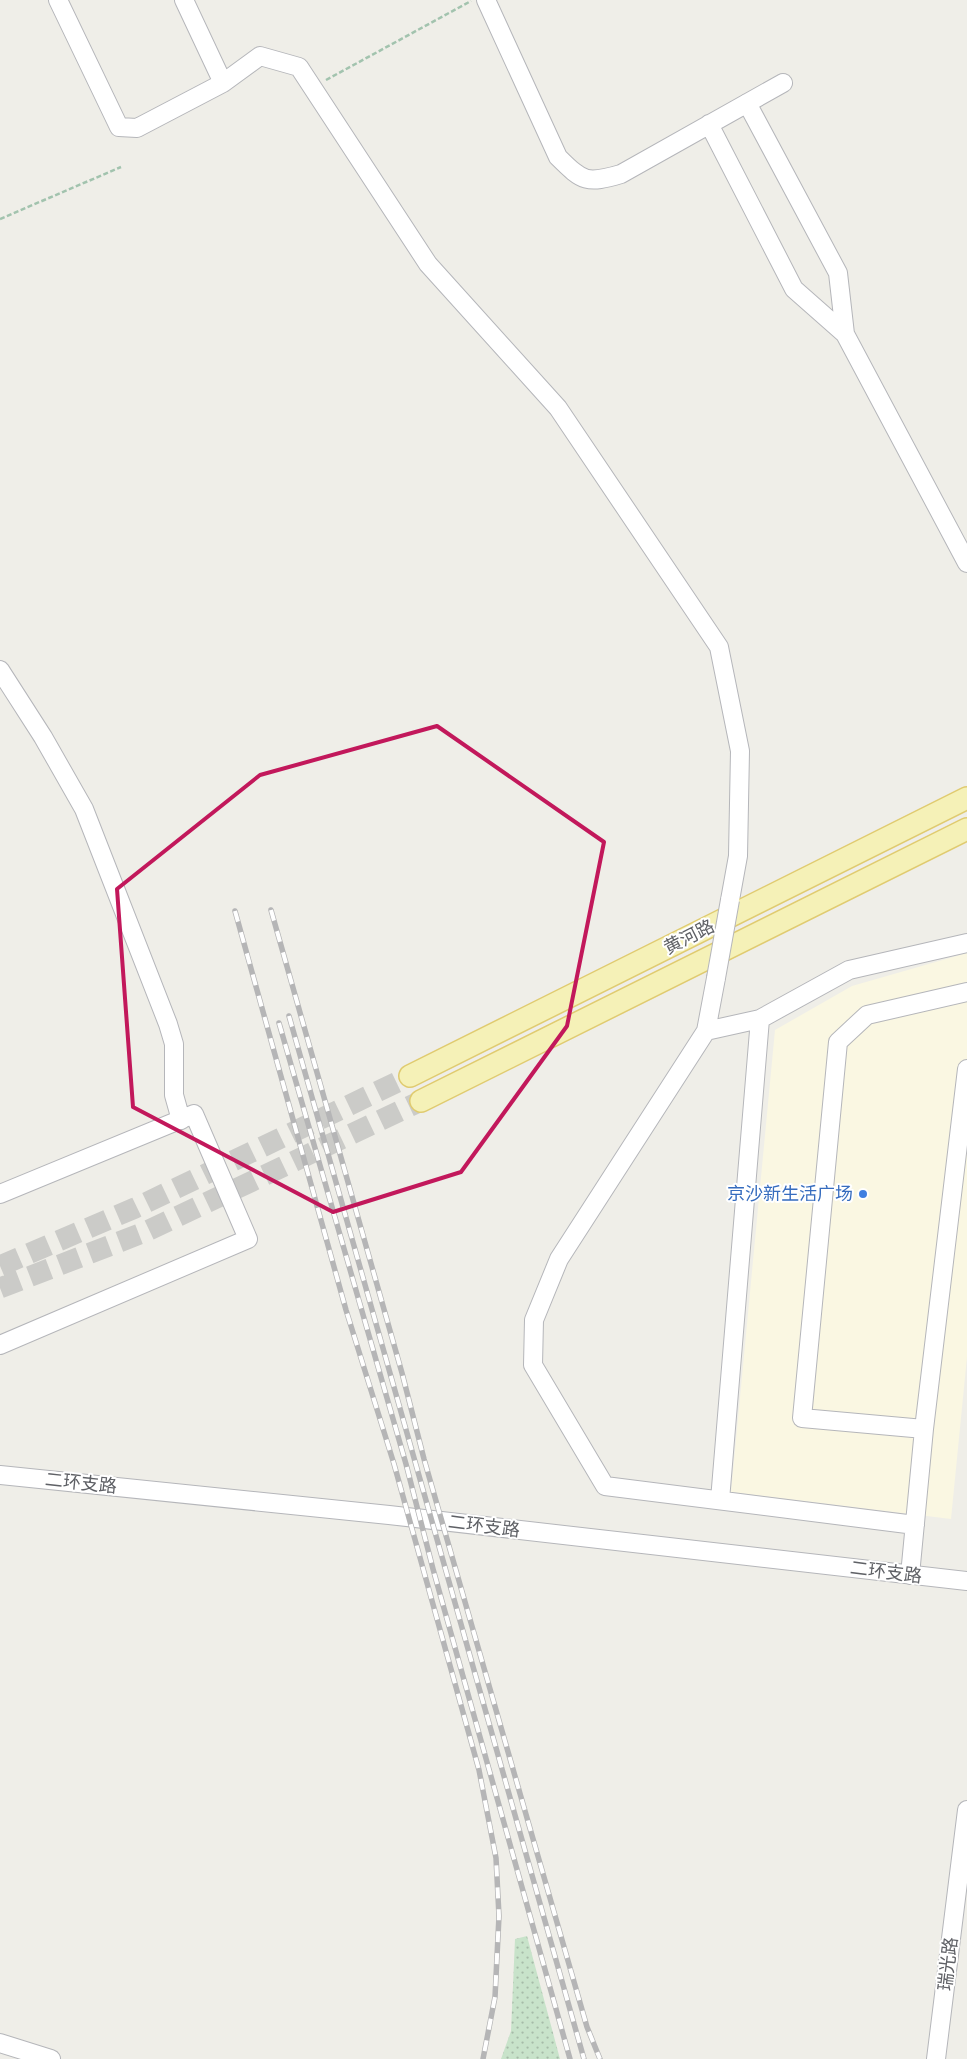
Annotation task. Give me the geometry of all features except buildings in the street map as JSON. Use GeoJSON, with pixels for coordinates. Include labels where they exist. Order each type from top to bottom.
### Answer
{"type":"FeatureCollection","features":[{"type":"Feature","properties":{"kind":"main road","name":"黄河路"},"geometry":{"type":"LineString","coordinates":[[410,1076],[967,798]]}},
{"type":"Feature","properties":{"kind":"main road","name":"黄河路"},"geometry":{"type":"LineString","coordinates":[[421,1101],[967,829]]}},
{"type":"Feature","properties":{"kind":"street"},"geometry":{"type":"LineString","coordinates":[[58,0],[119,127],[137,128],[223,83],[260,56],[300,67],[428,264],[558,408],[719,647],[740,751],[738,856],[706,1030],[559,1259],[534,1320],[533,1365],[605,1486],[915,1525]]}},
{"type":"Feature","properties":{"kind":"street"},"geometry":{"type":"LineString","coordinates":[[184,0],[223,83]]}},
{"type":"Feature","properties":{"kind":"street"},"geometry":{"type":"LineString","coordinates":[[486,0],[558,157],[576,175],[589,180],[600,180],[621,174],[783,83]]}},
{"type":"Feature","properties":{"kind":"street"},"geometry":{"type":"LineString","coordinates":[[747,103],[838,274],[845,334]]}},
{"type":"Feature","properties":{"kind":"street"},"geometry":{"type":"LineString","coordinates":[[709,124],[794,289],[845,334],[967,563]]}},
{"type":"Feature","properties":{"kind":"street"},"geometry":{"type":"LineString","coordinates":[[0,670],[61,768],[87,818],[168,1024],[174,1044],[174,1095],[181,1120]]}},
{"type":"Feature","properties":{"kind":"street"},"geometry":{"type":"LineString","coordinates":[[706,1030],[760,1019],[849,970],[967,943]]}},
{"type":"Feature","properties":{"kind":"street"},"geometry":{"type":"LineString","coordinates":[[924,1429],[802,1418],[838,1042],[867,1015],[967,992]]}},
{"type":"Feature","properties":{"kind":"street"},"geometry":{"type":"LineString","coordinates":[[720,1500],[760,1019]]}},
{"type":"Feature","properties":{"kind":"street"},"geometry":{"type":"LineString","coordinates":[[910,1575],[924,1429],[967,1069]]}},
{"type":"Feature","properties":{"kind":"street"},"geometry":{"type":"LineString","coordinates":[[0,1194],[194,1114],[248,1239],[0,1345]]}},
{"type":"Feature","properties":{"kind":"street","name":"二环支路"},"geometry":{"type":"LineString","coordinates":[[0,1475],[389,1515],[967,1581]]}},
{"type":"Feature","properties":{"kind":"street","name":"瑞光路"},"geometry":{"type":"LineString","coordinates":[[936,2059],[967,1810]]}},
{"type":"Feature","properties":{"kind":"street"},"geometry":{"type":"LineString","coordinates":[[0,2044],[51,2059]]}},
{"type":"Feature","properties":{"kind":"path"},"geometry":{"type":"LineString","coordinates":[[312,88],[472,0]]}},
{"type":"Feature","properties":{"kind":"path"},"geometry":{"type":"LineString","coordinates":[[0,219],[121,167]]}},
{"type":"Feature","properties":{"kind":"highlighted area"},"geometry":{"type":"Polygon","coordinates":[[[437,726],[604,842],[567,1026],[461,1172],[333,1212],[133,1107],[117,889],[260,775],[437,726]]]}},
{"type":"Feature","properties":{"kind":"shaded area","name":"京沙新生活广场"},"geometry":{"type":"Polygon","coordinates":[[[967,953],[967,1357],[951,1519],[731,1492],[775,1030],[852,986],[967,953]]]}},
{"type":"Feature","properties":{"kind":"green space"},"geometry":{"type":"Polygon","coordinates":[[[527,1936],[560,2059],[501,2059],[511,2031],[515,1939],[527,1936]]]}},
{"type":"Feature","properties":{"kind":"tunnel"},"geometry":{"type":"LineString","coordinates":[[0,1266],[135,1208],[410,1076]]}},
{"type":"Feature","properties":{"kind":"tunnel"},"geometry":{"type":"LineString","coordinates":[[0,1288],[145,1232],[421,1101]]}},
{"type":"Feature","properties":{"kind":"railway"},"geometry":{"type":"LineString","coordinates":[[271,910],[402,1373],[424,1459],[587,2027],[600,2059]]}},
{"type":"Feature","properties":{"kind":"railway"},"geometry":{"type":"LineString","coordinates":[[235,911],[346,1310],[394,1464],[479,1770],[496,1858],[499,1916],[495,1997],[483,2059]]}},
{"type":"Feature","properties":{"kind":"railway"},"geometry":{"type":"LineString","coordinates":[[289,1016],[584,2059]]}},
{"type":"Feature","properties":{"kind":"railway"},"geometry":{"type":"LineString","coordinates":[[279,1023],[406,1464],[433,1569],[570,2059]]}},
{"type":"Feature","properties":{"kind":"place","name":"京沙新生活广场"},"geometry":{"type":"Point","coordinates":[863,1194]}}]}
